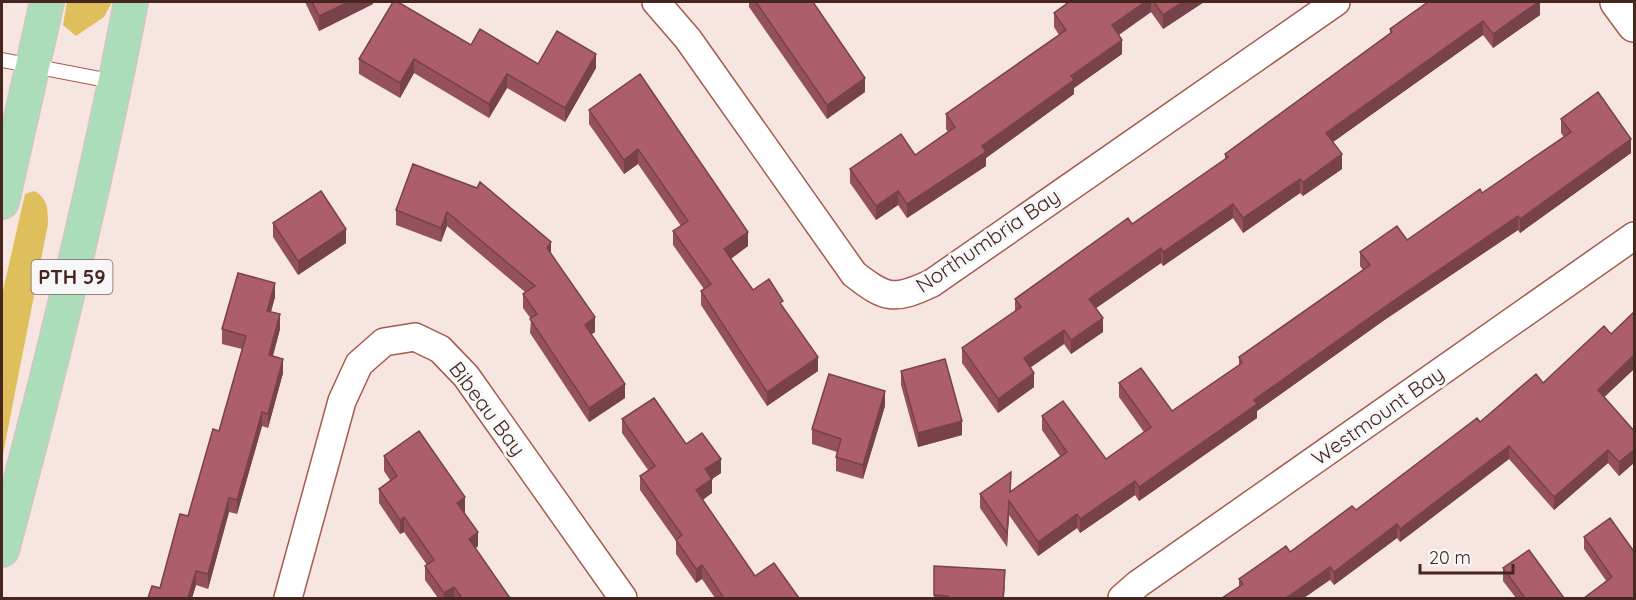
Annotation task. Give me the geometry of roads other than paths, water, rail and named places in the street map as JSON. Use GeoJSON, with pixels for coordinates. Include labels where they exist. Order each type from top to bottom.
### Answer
{"type":"FeatureCollection","features":[{"type":"Feature","properties":{"kind":"main road"},"geometry":{"type":"LineString","coordinates":[[2,202],[34,68],[47,2]]}},
{"type":"Feature","properties":{"kind":"main road","name":"PTH 59"},"geometry":{"type":"LineString","coordinates":[[2,550],[48,378],[116,82],[131,2]]}},
{"type":"Feature","properties":{"kind":"street","name":"Northumbria Bay"},"geometry":{"type":"LineString","coordinates":[[656,2],[688,39],[854,274],[880,294],[909,294],[932,284],[1336,2]]}},
{"type":"Feature","properties":{"kind":"street","name":"Westmount Bay"},"geometry":{"type":"LineString","coordinates":[[1122,598],[1138,584],[1635,236]]}},
{"type":"Feature","properties":{"kind":"street","name":"Bibeau Bay"},"geometry":{"type":"LineString","coordinates":[[288,598],[342,401],[359,364],[384,342],[415,337],[440,349],[466,376],[623,598]]}},
{"type":"Feature","properties":{"kind":"lane"},"geometry":{"type":"LineString","coordinates":[[2,60],[116,82]]}}]}
